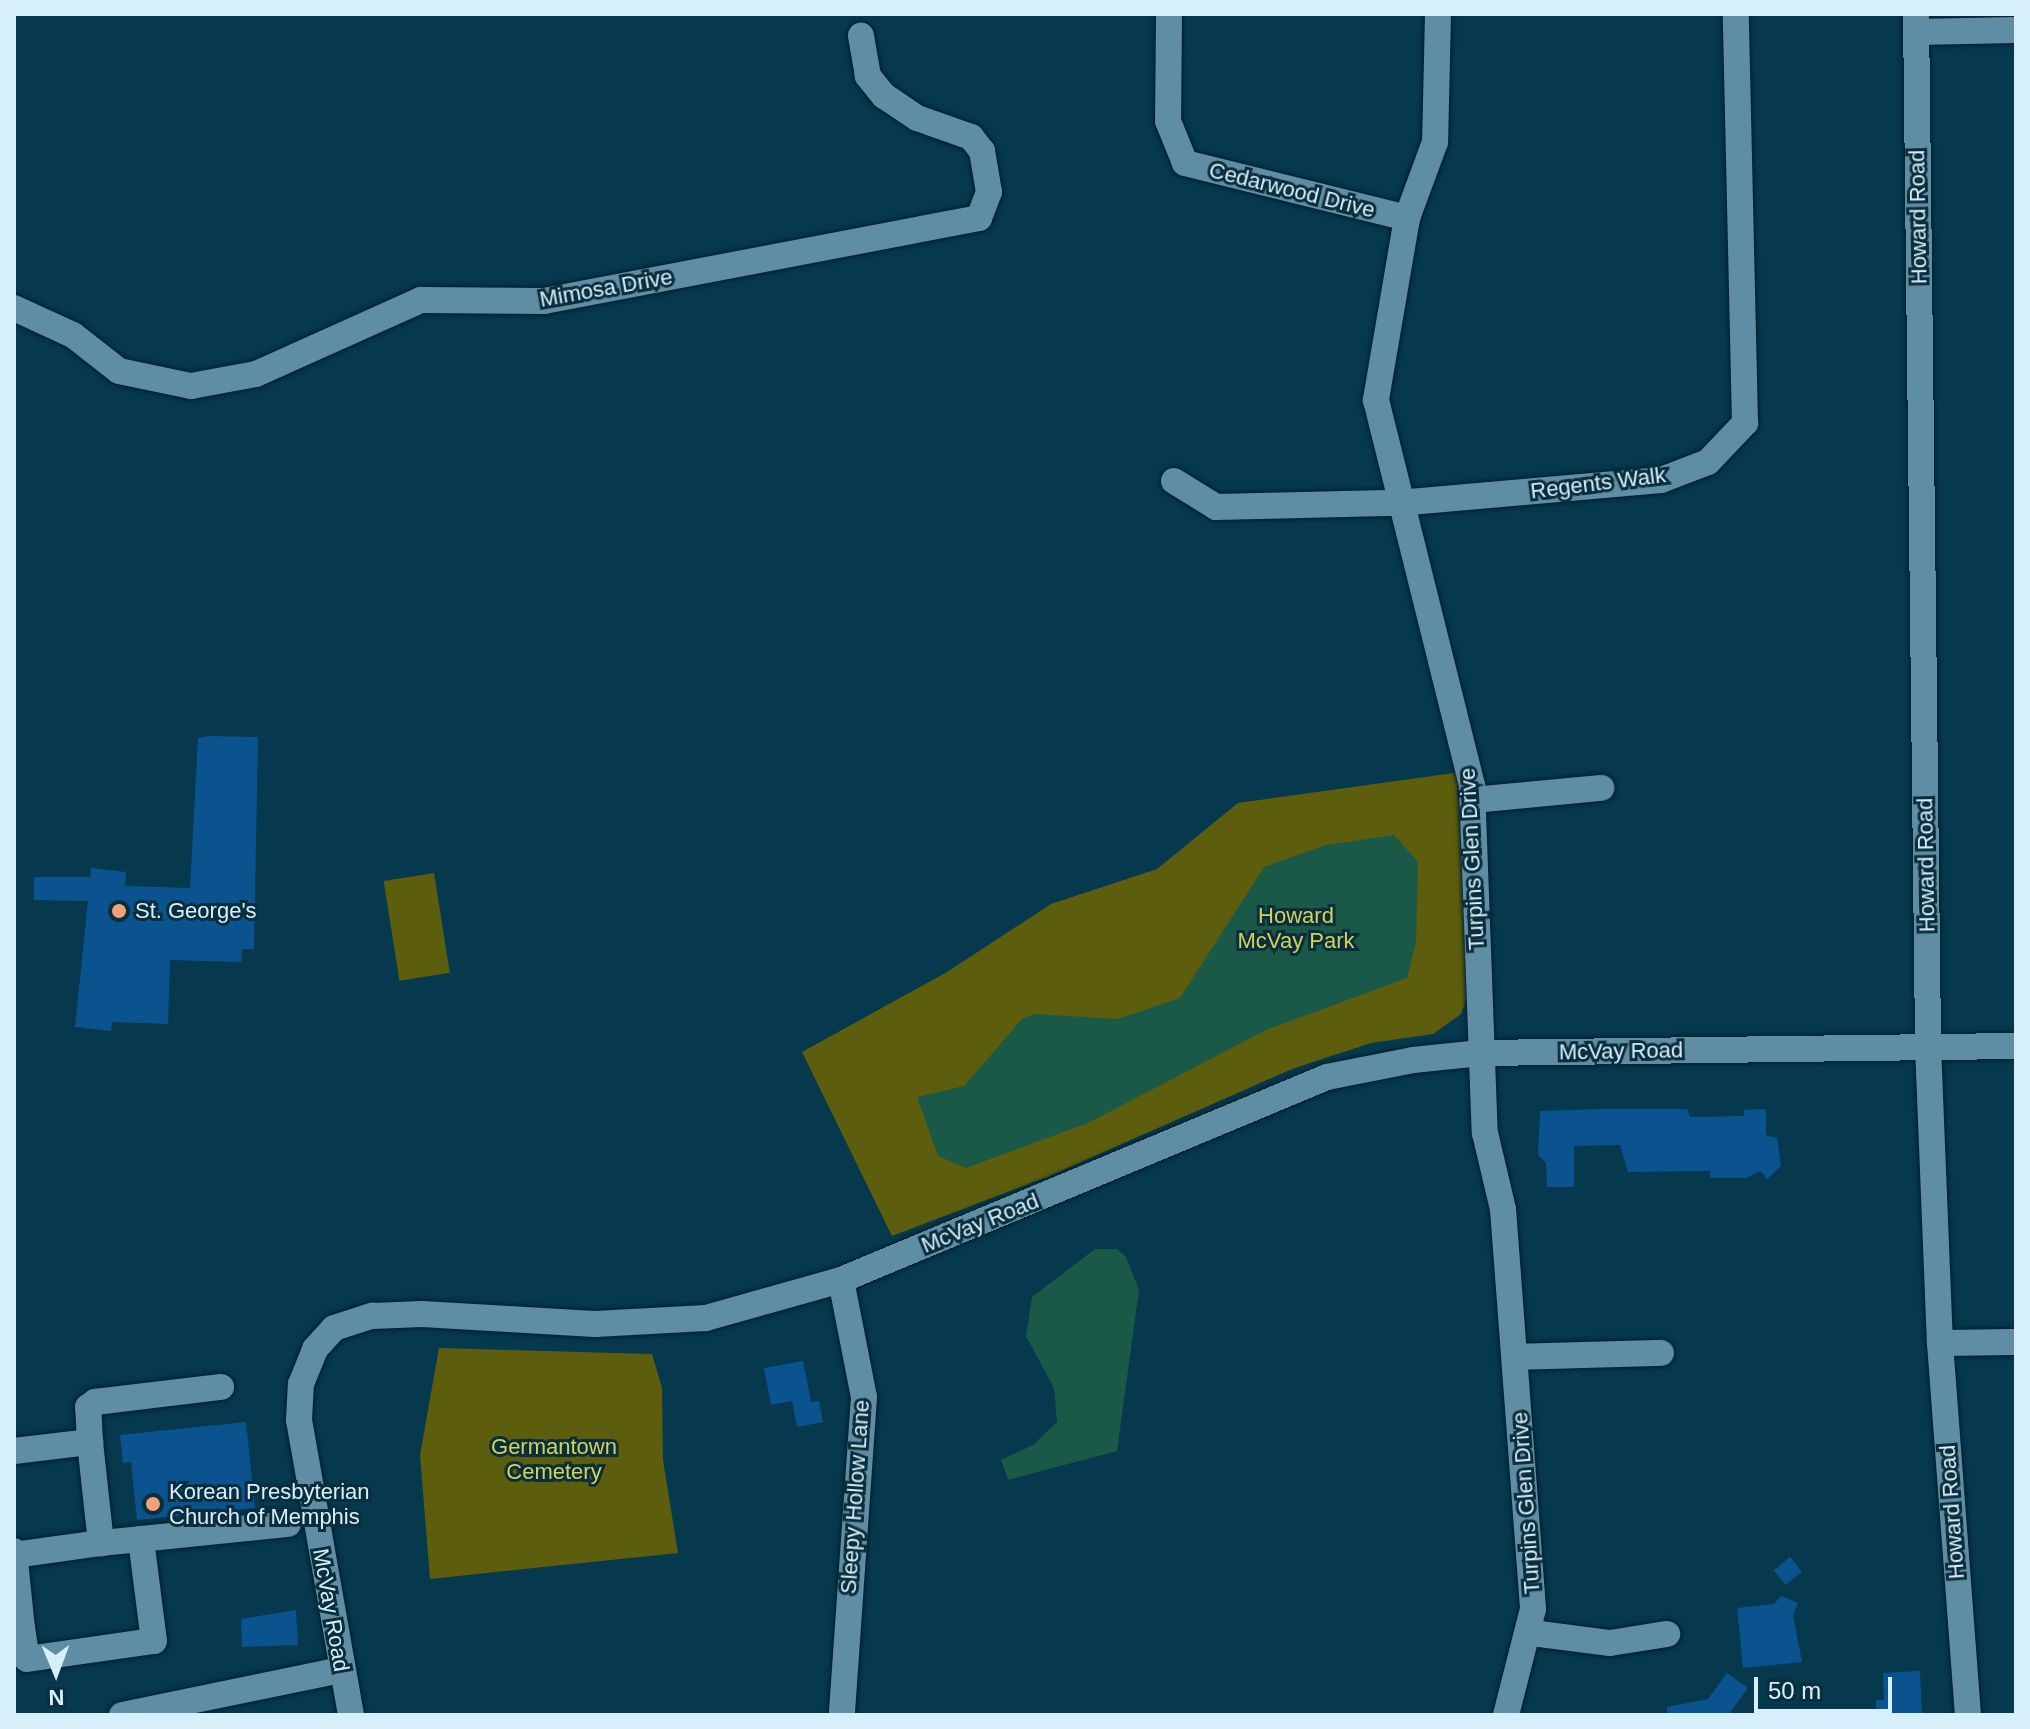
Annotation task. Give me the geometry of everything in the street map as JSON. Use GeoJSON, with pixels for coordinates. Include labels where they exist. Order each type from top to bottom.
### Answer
{"type":"FeatureCollection","features":[{"type":"Feature","properties":{"kind":"street","name":"Cedarwood Drive"},"geometry":{"type":"LineString","coordinates":[[1169,14],[1168,121],[1185,163],[1407,218]]}},
{"type":"Feature","properties":{"kind":"street","name":"Turpins Glen Drive"},"geometry":{"type":"LineString","coordinates":[[1438,14],[1435,142],[1407,218],[1376,400],[1398,503],[1457,710],[1473,800],[1485,1133],[1503,1209],[1532,1633],[1506,1715]]}},
{"type":"Feature","properties":{"kind":"street","name":"Regents Walk"},"geometry":{"type":"LineString","coordinates":[[1174,481],[1216,507],[1398,503],[1661,480],[1708,462],[1745,423],[1736,14]]}},
{"type":"Feature","properties":{"kind":"street"},"geometry":{"type":"LineString","coordinates":[[1916,23],[2016,30]]}},
{"type":"Feature","properties":{"kind":"street","name":"Howard Road"},"geometry":{"type":"LineString","coordinates":[[1916,23],[1928,1046],[1940,1343],[1968,1715]]}},
{"type":"Feature","properties":{"kind":"street","name":"Mimosa Drive"},"geometry":{"type":"LineString","coordinates":[[14,308],[73,335],[119,371],[191,386],[256,374],[421,300],[544,301],[979,218],[989,192],[982,151],[971,137],[917,118],[884,96],[868,76],[861,36]]}},
{"type":"Feature","properties":{"kind":"street"},"geometry":{"type":"LineString","coordinates":[[1473,800],[1601,788]]}},
{"type":"Feature","properties":{"kind":"street","name":"McVay Road"},"geometry":{"type":"LineString","coordinates":[[351,1715],[299,1420],[301,1384],[315,1349],[334,1328],[397,1315],[595,1324],[706,1318],[841,1280],[1327,1077],[1481,1053],[2016,1046]]}},
{"type":"Feature","properties":{"kind":"street","name":"Sleepy Hollow Lane"},"geometry":{"type":"LineString","coordinates":[[841,1280],[864,1397],[842,1715]]}},
{"type":"Feature","properties":{"kind":"street"},"geometry":{"type":"LineString","coordinates":[[1940,1343],[2016,1342]]}},
{"type":"Feature","properties":{"kind":"street"},"geometry":{"type":"LineString","coordinates":[[1515,1357],[1661,1353]]}},
{"type":"Feature","properties":{"kind":"street"},"geometry":{"type":"LineString","coordinates":[[101,1543],[88,1407],[95,1402],[221,1387]]}},
{"type":"Feature","properties":{"kind":"street"},"geometry":{"type":"LineString","coordinates":[[14,1451],[90,1442]]}},
{"type":"Feature","properties":{"kind":"street"},"geometry":{"type":"LineString","coordinates":[[141,1539],[154,1641],[27,1659],[18,1628],[14,1553],[101,1543],[288,1524]]}},
{"type":"Feature","properties":{"kind":"street"},"geometry":{"type":"LineString","coordinates":[[1532,1633],[1610,1643],[1667,1634]]}},
{"type":"Feature","properties":{"kind":"street"},"geometry":{"type":"LineString","coordinates":[[122,1715],[239,1703],[341,1670]]}},
{"type":"Feature","properties":{"kind":"green space","name":"Howard McVay Park"},"geometry":{"type":"Polygon","coordinates":[[[1461,772],[1466,1000],[1461,1014],[1433,1034],[1371,1043],[1292,1069],[1047,1177],[892,1236],[802,1052],[947,972],[1051,904],[1157,869],[1238,803],[1461,772]]]}},
{"type":"Feature","properties":{"kind":"green space"},"geometry":{"type":"Polygon","coordinates":[[[434,873],[450,973],[399,981],[384,881],[434,873]]]}},
{"type":"Feature","properties":{"kind":"green space","name":"Germantown Cemetery"},"geometry":{"type":"Polygon","coordinates":[[[439,1348],[652,1354],[662,1388],[663,1460],[678,1553],[430,1579],[420,1455],[439,1348]]]}},
{"type":"Feature","properties":{"kind":"shaded area"},"geometry":{"type":"Polygon","coordinates":[[[1394,835],[1418,862],[1416,942],[1407,978],[1266,1030],[1088,1123],[966,1168],[938,1156],[917,1097],[964,1086],[1021,1020],[1034,1014],[1118,1019],[1180,998],[1264,867],[1326,845],[1394,835]]]}},
{"type":"Feature","properties":{"kind":"shaded area"},"geometry":{"type":"Polygon","coordinates":[[[1095,1249],[1117,1249],[1126,1257],[1139,1290],[1117,1451],[1008,1480],[1001,1460],[1033,1445],[1057,1422],[1054,1388],[1026,1336],[1032,1297],[1095,1249]]]}},
{"type":"Feature","properties":{"kind":"building"},"geometry":{"type":"Polygon","coordinates":[[[258,737],[254,949],[242,949],[241,962],[170,960],[168,1024],[112,1022],[111,1031],[75,1027],[88,901],[34,900],[34,877],[90,877],[91,868],[126,872],[125,886],[190,888],[198,738],[258,737]]]}},
{"type":"Feature","properties":{"kind":"building"},"geometry":{"type":"Polygon","coordinates":[[[1687,1109],[1690,1117],[1744,1116],[1744,1110],[1766,1109],[1766,1135],[1777,1138],[1781,1166],[1767,1179],[1760,1171],[1746,1178],[1710,1178],[1710,1171],[1628,1172],[1620,1145],[1574,1146],[1574,1187],[1547,1187],[1546,1163],[1538,1155],[1540,1111],[1687,1109]]]}},
{"type":"Feature","properties":{"kind":"building"},"geometry":{"type":"Polygon","coordinates":[[[803,1361],[811,1402],[819,1401],[823,1422],[797,1427],[792,1401],[771,1405],[764,1368],[803,1361]]]}},
{"type":"Feature","properties":{"kind":"building"},"geometry":{"type":"Polygon","coordinates":[[[246,1422],[255,1508],[137,1520],[131,1462],[123,1463],[120,1435],[246,1422]]]}},
{"type":"Feature","properties":{"kind":"building"},"geometry":{"type":"Polygon","coordinates":[[[1790,1557],[1802,1572],[1786,1585],[1774,1570],[1790,1557]]]}},
{"type":"Feature","properties":{"kind":"building"},"geometry":{"type":"Polygon","coordinates":[[[1781,1596],[1798,1603],[1793,1615],[1802,1662],[1743,1668],[1737,1608],[1774,1604],[1781,1596]]]}},
{"type":"Feature","properties":{"kind":"building"},"geometry":{"type":"Polygon","coordinates":[[[296,1610],[298,1645],[242,1647],[241,1619],[296,1610]]]}},
{"type":"Feature","properties":{"kind":"building"},"geometry":{"type":"Polygon","coordinates":[[[1920,1671],[1922,1715],[1876,1715],[1876,1700],[1884,1700],[1883,1673],[1920,1671]]]}},
{"type":"Feature","properties":{"kind":"building"},"geometry":{"type":"Polygon","coordinates":[[[1727,1673],[1748,1688],[1728,1715],[1667,1715],[1667,1707],[1708,1699],[1727,1673]]]}},
{"type":"Feature","properties":{"kind":"place","name":"St. George's"},"geometry":{"type":"Point","coordinates":[119,911]}},
{"type":"Feature","properties":{"kind":"place","name":"Korean Presbyterian Church of Memphis"},"geometry":{"type":"Point","coordinates":[153,1504]}}]}
